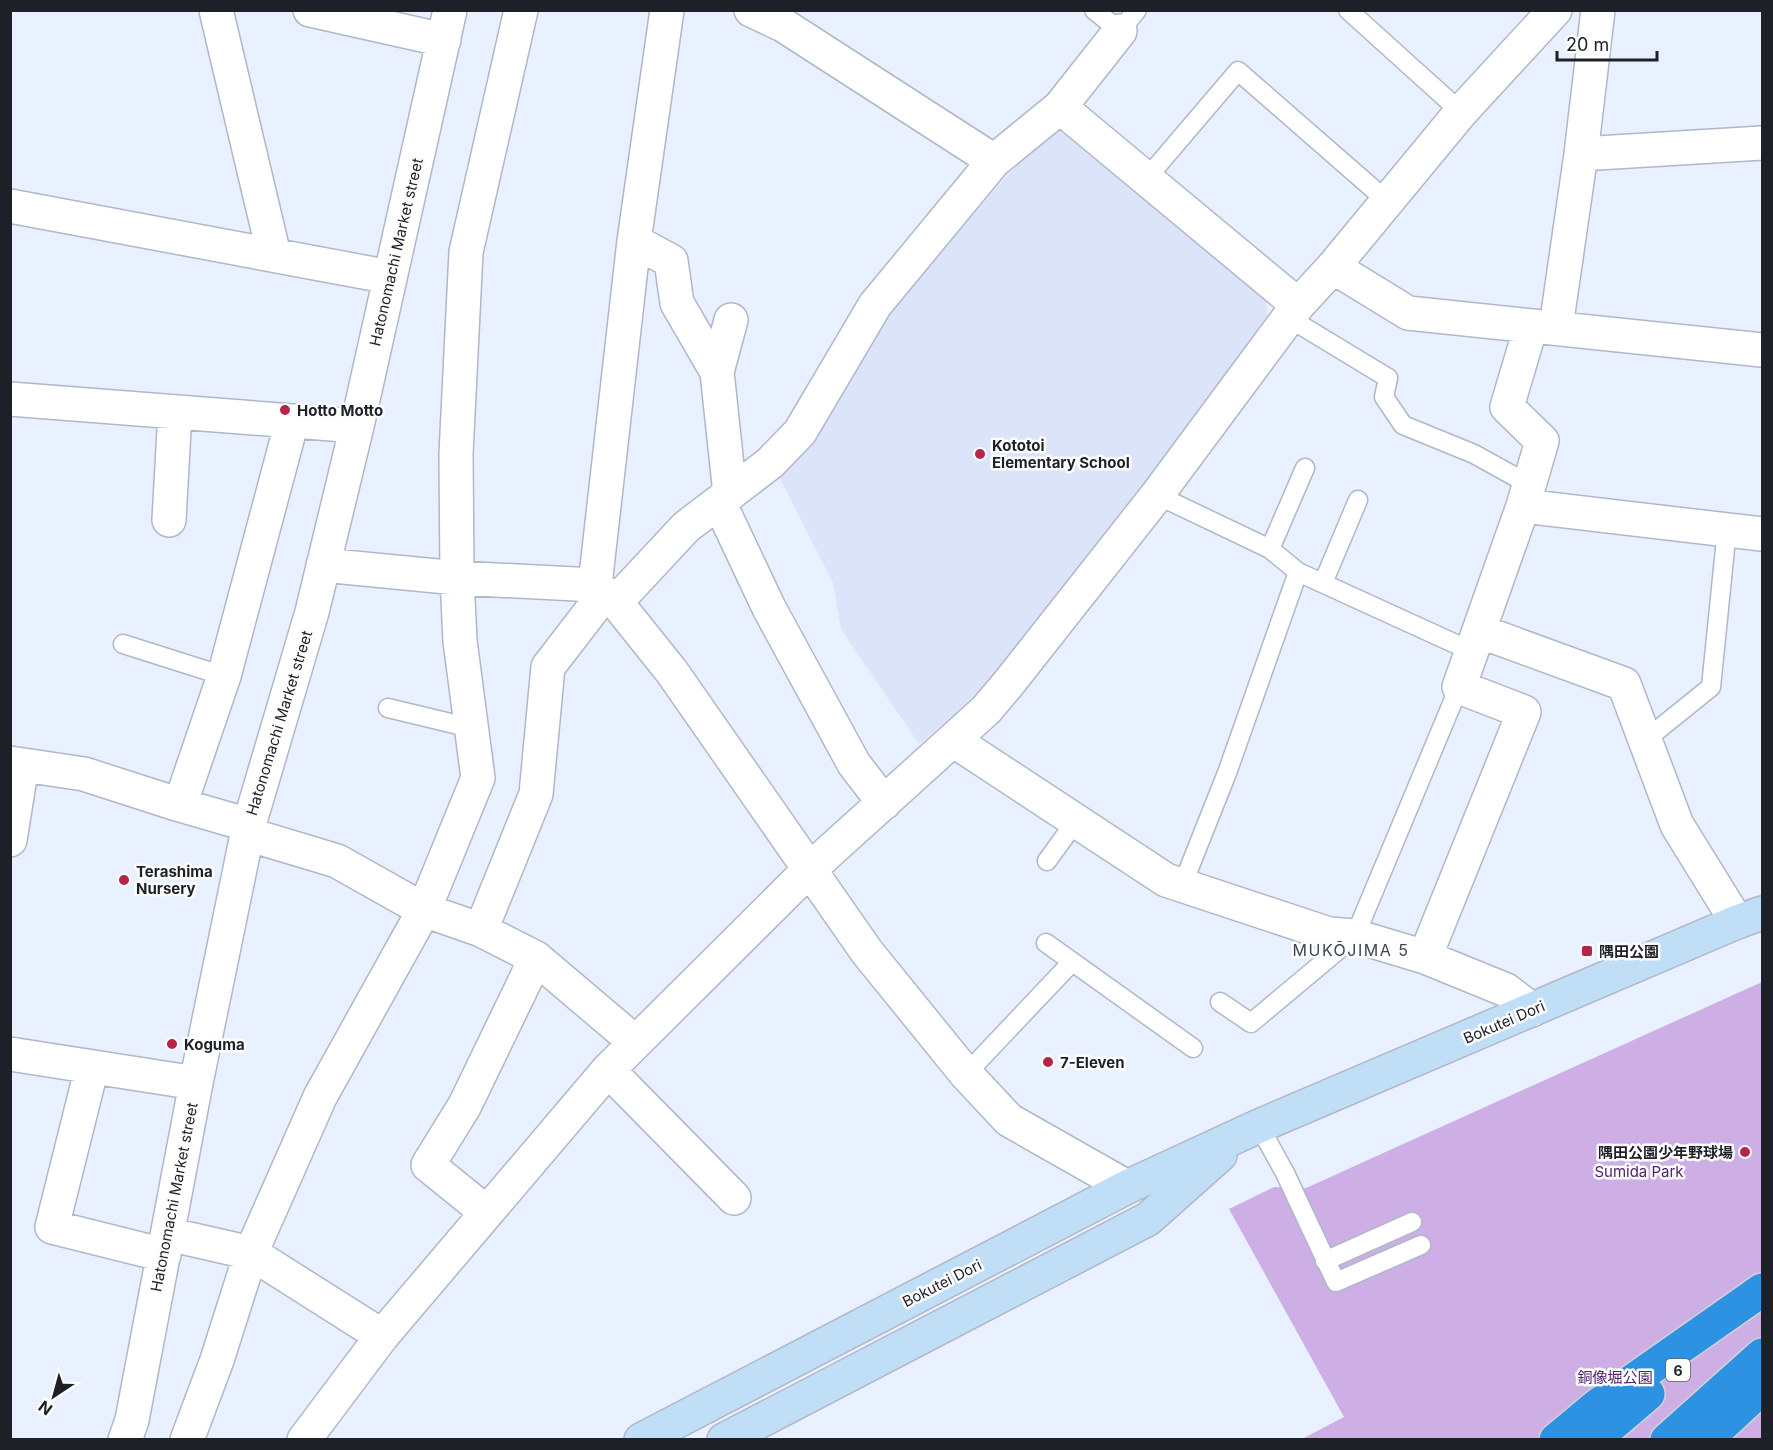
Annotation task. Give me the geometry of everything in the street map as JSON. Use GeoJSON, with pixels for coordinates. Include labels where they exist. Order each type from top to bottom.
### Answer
{"type":"FeatureCollection","features":[{"type":"Feature","properties":{"kind":"highway"},"geometry":{"type":"LineString","coordinates":[[1556,1440],[1598,1405],[1762,1290]]}},
{"type":"Feature","properties":{"kind":"highway","name":"6"},"geometry":{"type":"LineString","coordinates":[[1594,1440],[1762,1301]]}},
{"type":"Feature","properties":{"kind":"highway"},"geometry":{"type":"LineString","coordinates":[[1667,1440],[1762,1355]]}},
{"type":"Feature","properties":{"kind":"highway"},"geometry":{"type":"LineString","coordinates":[[1706,1440],[1762,1388]]}},
{"type":"Feature","properties":{"kind":"main road","name":"Bokutei Dori"},"geometry":{"type":"LineString","coordinates":[[641,1440],[1126,1187],[1253,1129],[1750,918]]}},
{"type":"Feature","properties":{"kind":"main road","name":"Bokutei Dori"},"geometry":{"type":"LineString","coordinates":[[724,1440],[1148,1219],[1253,1129]]}},
{"type":"Feature","properties":{"kind":"street"},"geometry":{"type":"LineString","coordinates":[[310,10],[447,25]]}},
{"type":"Feature","properties":{"kind":"street"},"geometry":{"type":"LineString","coordinates":[[188,1440],[218,1360],[251,1253],[320,1097],[424,910],[478,778],[460,642],[457,578],[456,454],[466,252],[521,10]]}},
{"type":"Feature","properties":{"kind":"street"},"geometry":{"type":"LineString","coordinates":[[605,593],[633,241],[667,10]]}},
{"type":"Feature","properties":{"kind":"street"},"geometry":{"type":"LineString","coordinates":[[751,10],[783,25],[994,162]]}},
{"type":"Feature","properties":{"kind":"street"},"geometry":{"type":"LineString","coordinates":[[1425,957],[1524,712],[1459,687],[1526,495],[1542,441],[1507,407],[1543,327],[1581,154],[1598,10]]}},
{"type":"Feature","properties":{"kind":"street"},"geometry":{"type":"LineString","coordinates":[[304,1440],[382,1336],[608,1070],[810,869],[986,710],[1157,495],[1293,311],[1333,267],[1461,112],[1550,12]]}},
{"type":"Feature","properties":{"kind":"street"},"geometry":{"type":"LineString","coordinates":[[224,13],[274,255]]}},
{"type":"Feature","properties":{"kind":"street"},"geometry":{"type":"LineString","coordinates":[[480,930],[536,794],[548,668],[605,593],[770,463],[800,432],[875,304],[994,162],[1060,107],[1128,21]]}},
{"type":"Feature","properties":{"kind":"street","name":"Hatonomachi Market street"},"geometry":{"type":"LineString","coordinates":[[125,1440],[132,1420],[196,1083],[248,829],[312,612],[357,426],[447,25]]}},
{"type":"Feature","properties":{"kind":"street"},"geometry":{"type":"LineString","coordinates":[[1060,107],[1146,179],[1293,311]]}},
{"type":"Feature","properties":{"kind":"street"},"geometry":{"type":"LineString","coordinates":[[1581,154],[1762,143]]}},
{"type":"Feature","properties":{"kind":"street"},"geometry":{"type":"LineString","coordinates":[[10,206],[390,277]]}},
{"type":"Feature","properties":{"kind":"street"},"geometry":{"type":"LineString","coordinates":[[633,241],[671,261],[677,303],[717,372]]}},
{"type":"Feature","properties":{"kind":"street"},"geometry":{"type":"LineString","coordinates":[[1333,267],[1408,313],[1762,350]]}},
{"type":"Feature","properties":{"kind":"street"},"geometry":{"type":"LineString","coordinates":[[731,320],[717,372],[724,498],[769,608],[854,764],[884,803]]}},
{"type":"Feature","properties":{"kind":"street"},"geometry":{"type":"LineString","coordinates":[[10,399],[357,426]]}},
{"type":"Feature","properties":{"kind":"street"},"geometry":{"type":"LineString","coordinates":[[169,520],[175,412]]}},
{"type":"Feature","properties":{"kind":"street"},"geometry":{"type":"LineString","coordinates":[[180,805],[224,676],[292,421]]}},
{"type":"Feature","properties":{"kind":"street"},"geometry":{"type":"LineString","coordinates":[[1526,495],[1762,534]]}},
{"type":"Feature","properties":{"kind":"street"},"geometry":{"type":"LineString","coordinates":[[323,565],[605,593],[672,672],[867,952],[966,1074],[1009,1120],[1126,1187]]}},
{"type":"Feature","properties":{"kind":"street"},"geometry":{"type":"LineString","coordinates":[[1475,641],[1623,684],[1677,825],[1750,918]]}},
{"type":"Feature","properties":{"kind":"street"},"geometry":{"type":"LineString","coordinates":[[953,740],[1166,880],[1329,934],[1355,936],[1425,957],[1506,990],[1532,1010]]}},
{"type":"Feature","properties":{"kind":"street"},"geometry":{"type":"LineString","coordinates":[[10,840],[16,764],[84,774],[180,805],[337,861],[424,910],[480,930],[536,958],[635,1042]]}},
{"type":"Feature","properties":{"kind":"street"},"geometry":{"type":"LineString","coordinates":[[486,1212],[428,1165],[465,1106],[536,958]]}},
{"type":"Feature","properties":{"kind":"street"},"geometry":{"type":"LineString","coordinates":[[10,1054],[196,1083]]}},
{"type":"Feature","properties":{"kind":"street"},"geometry":{"type":"LineString","coordinates":[[92,1067],[52,1227],[166,1245],[251,1253],[382,1336]]}},
{"type":"Feature","properties":{"kind":"street"},"geometry":{"type":"LineString","coordinates":[[608,1070],[734,1198]]}},
{"type":"Feature","properties":{"kind":"lane"},"geometry":{"type":"LineString","coordinates":[[1094,10],[1128,21]]}},
{"type":"Feature","properties":{"kind":"lane"},"geometry":{"type":"LineString","coordinates":[[1348,10],[1461,112]]}},
{"type":"Feature","properties":{"kind":"lane"},"geometry":{"type":"LineString","coordinates":[[1146,179],[1238,70],[1387,201]]}},
{"type":"Feature","properties":{"kind":"lane"},"geometry":{"type":"LineString","coordinates":[[1293,311],[1388,378],[1384,397],[1403,425],[1474,454],[1526,495]]}},
{"type":"Feature","properties":{"kind":"lane"},"geometry":{"type":"LineString","coordinates":[[1270,549],[1305,468]]}},
{"type":"Feature","properties":{"kind":"lane"},"geometry":{"type":"LineString","coordinates":[[1157,495],[1270,549],[1298,572],[1475,641]]}},
{"type":"Feature","properties":{"kind":"lane"},"geometry":{"type":"LineString","coordinates":[[1323,583],[1358,500]]}},
{"type":"Feature","properties":{"kind":"lane"},"geometry":{"type":"LineString","coordinates":[[1644,741],[1711,687],[1727,529]]}},
{"type":"Feature","properties":{"kind":"lane"},"geometry":{"type":"LineString","coordinates":[[1182,886],[1227,773],[1298,572]]}},
{"type":"Feature","properties":{"kind":"lane"},"geometry":{"type":"LineString","coordinates":[[123,644],[224,676]]}},
{"type":"Feature","properties":{"kind":"lane"},"geometry":{"type":"LineString","coordinates":[[1220,1002],[1251,1023],[1355,936],[1459,687]]}},
{"type":"Feature","properties":{"kind":"lane"},"geometry":{"type":"LineString","coordinates":[[388,708],[471,728]]}},
{"type":"Feature","properties":{"kind":"lane"},"geometry":{"type":"LineString","coordinates":[[1047,861],[1076,821]]}},
{"type":"Feature","properties":{"kind":"lane"},"geometry":{"type":"LineString","coordinates":[[1046,943],[1193,1048]]}},
{"type":"Feature","properties":{"kind":"lane"},"geometry":{"type":"LineString","coordinates":[[966,1074],[1072,962]]}},
{"type":"Feature","properties":{"kind":"lane"},"geometry":{"type":"LineString","coordinates":[[1253,1129],[1285,1173],[1336,1282],[1421,1245]]}},
{"type":"Feature","properties":{"kind":"lane"},"geometry":{"type":"LineString","coordinates":[[1325,1261],[1412,1222]]}},
{"type":"Feature","properties":{"kind":"shaded area","name":"Kototoi Elementary School"},"geometry":{"type":"Polygon","coordinates":[[[1050,127],[1066,127],[1266,297],[1268,319],[997,680],[919,744],[841,629],[833,583],[777,472],[853,352],[1050,127]]]}},
{"type":"Feature","properties":{"kind":"green space","name":"Sumida Park"},"geometry":{"type":"Polygon","coordinates":[[[1762,982],[1762,1439],[1302,1439],[1344,1417],[1229,1209],[1274,1187],[1306,1188],[1762,982]]]}},
{"type":"Feature","properties":{"kind":"place","name":"Hotto Motto"},"geometry":{"type":"Point","coordinates":[285,410]}},
{"type":"Feature","properties":{"kind":"place","name":"Kototoi Elementary School"},"geometry":{"type":"Point","coordinates":[980,454]}},
{"type":"Feature","properties":{"kind":"place","name":"Terashima Nursery"},"geometry":{"type":"Point","coordinates":[124,880]}},
{"type":"Feature","properties":{"kind":"place","name":"隅田公園"},"geometry":{"type":"Point","coordinates":[1587,951]}},
{"type":"Feature","properties":{"kind":"place","name":"Koguma"},"geometry":{"type":"Point","coordinates":[172,1044]}},
{"type":"Feature","properties":{"kind":"place","name":"7-Eleven"},"geometry":{"type":"Point","coordinates":[1048,1062]}},
{"type":"Feature","properties":{"kind":"place","name":"隅田公園少年野球場"},"geometry":{"type":"Point","coordinates":[1745,1152]}},
{"type":"Feature","properties":{"kind":"district","name":"MUKŌJIMA 5"},"geometry":{"type":"Point","coordinates":[1351,950]}},
{"type":"Feature","properties":{"kind":"park label","name":"銅像堀公園"},"geometry":{"type":"Point","coordinates":[1615,1377]}}]}
